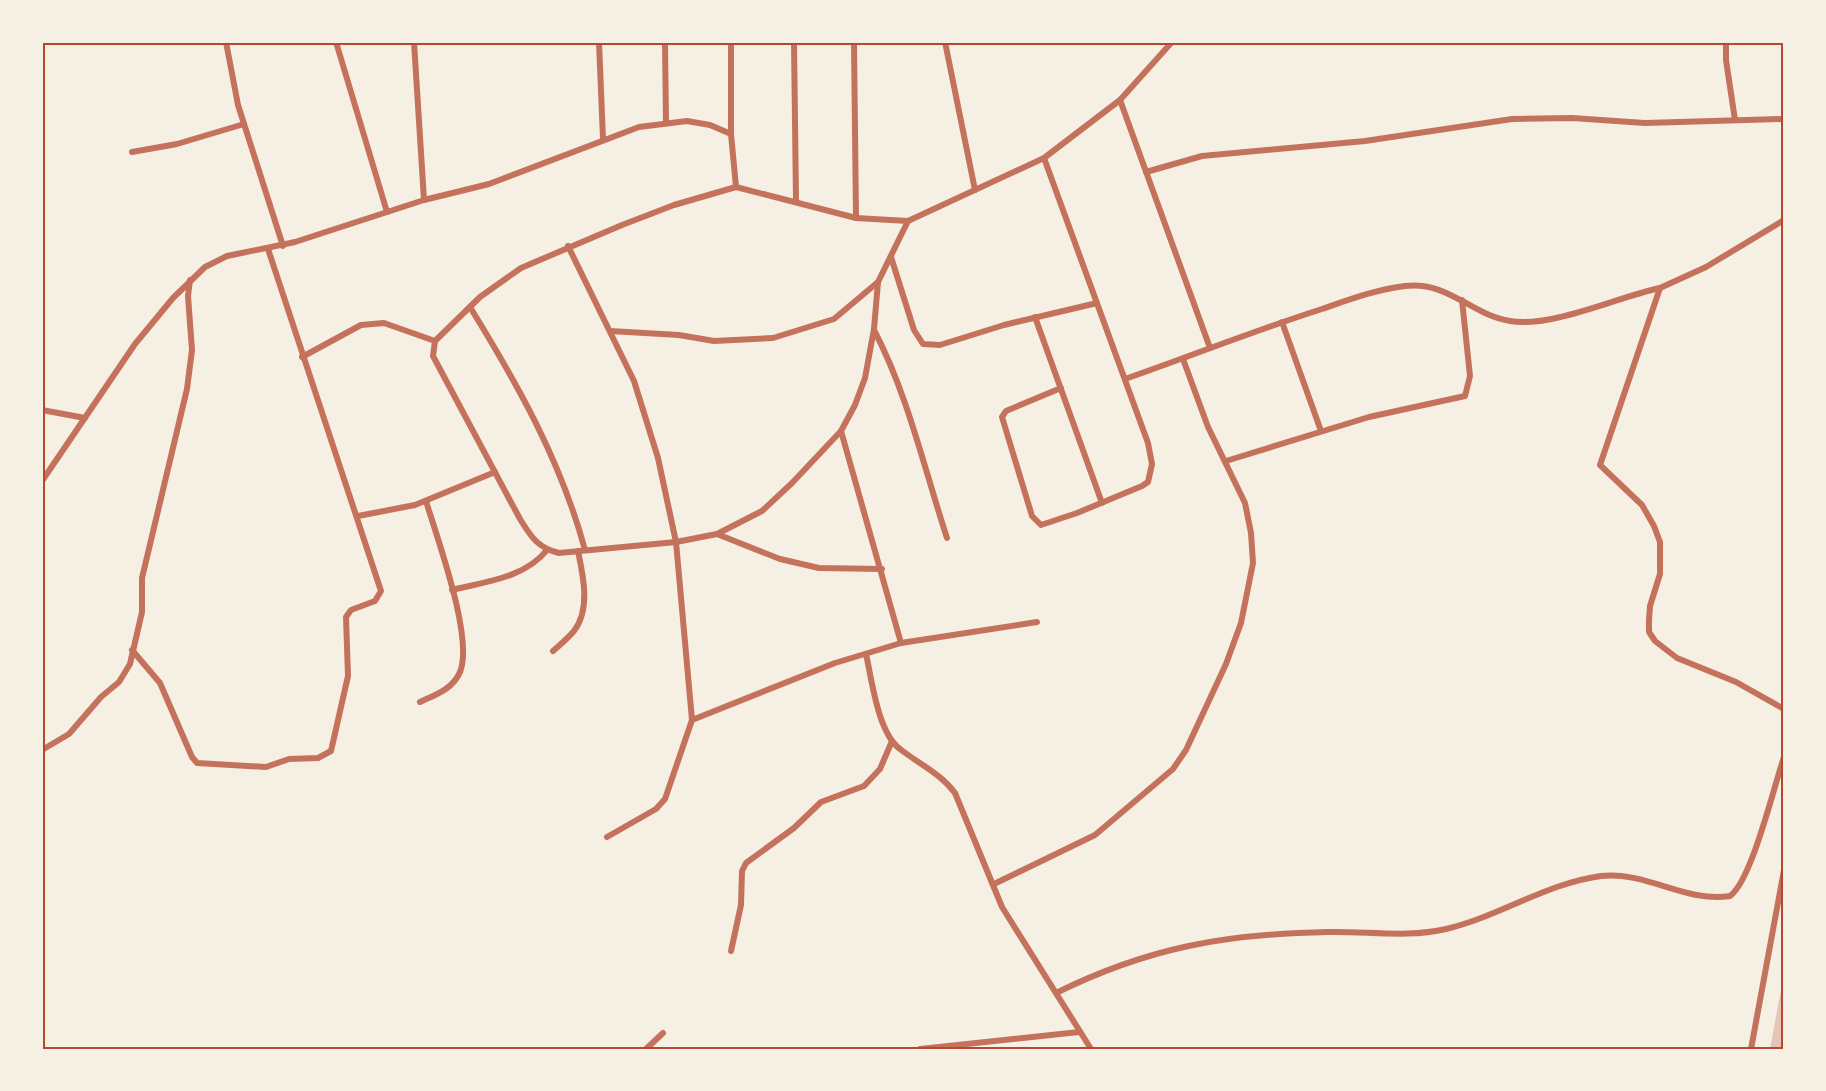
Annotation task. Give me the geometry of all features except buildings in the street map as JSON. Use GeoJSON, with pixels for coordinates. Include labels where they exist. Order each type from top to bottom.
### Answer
{"type":"FeatureCollection","features":[{"type":"Feature","properties":{"kind":"street"},"geometry":{"type":"LineString","coordinates":[[226,42],[244,124],[283,246]]}},
{"type":"Feature","properties":{"kind":"street"},"geometry":{"type":"LineString","coordinates":[[336,42],[387,212]]}},
{"type":"Feature","properties":{"kind":"street"},"geometry":{"type":"LineString","coordinates":[[414,42],[424,200]]}},
{"type":"Feature","properties":{"kind":"street"},"geometry":{"type":"LineString","coordinates":[[599,42],[603,139]]}},
{"type":"Feature","properties":{"kind":"street"},"geometry":{"type":"LineString","coordinates":[[665,42],[666,123]]}},
{"type":"Feature","properties":{"kind":"street"},"geometry":{"type":"LineString","coordinates":[[731,42],[731,134],[736,187]]}},
{"type":"Feature","properties":{"kind":"street"},"geometry":{"type":"LineString","coordinates":[[794,42],[796,201]]}},
{"type":"Feature","properties":{"kind":"street"},"geometry":{"type":"LineString","coordinates":[[854,42],[856,218]]}},
{"type":"Feature","properties":{"kind":"street"},"geometry":{"type":"LineString","coordinates":[[945,42],[975,190]]}},
{"type":"Feature","properties":{"kind":"street"},"geometry":{"type":"LineString","coordinates":[[878,282],[874,329],[865,378],[855,405],[841,430],[762,511],[717,534],[676,542],[559,553],[547,550],[535,543],[433,356],[435,341],[470,307],[521,268],[568,246],[674,205],[736,187],[856,218],[908,221],[1044,158],[1120,100],[1172,42]]}},
{"type":"Feature","properties":{"kind":"street"},"geometry":{"type":"LineString","coordinates":[[1726,42],[1725,60],[1735,120]]}},
{"type":"Feature","properties":{"kind":"street"},"geometry":{"type":"LineString","coordinates":[[1120,100],[1210,348]]}},
{"type":"Feature","properties":{"kind":"street"},"geometry":{"type":"LineString","coordinates":[[1146,172],[1202,156],[1365,141],[1512,119],[1572,118],[1645,123],[1784,118]]}},
{"type":"Feature","properties":{"kind":"street"},"geometry":{"type":"LineString","coordinates":[[42,481],[135,344],[190,279],[205,267],[228,256],[283,246],[424,200],[489,184],[639,127],[687,121],[710,125],[731,134]]}},
{"type":"Feature","properties":{"kind":"street"},"geometry":{"type":"LineString","coordinates":[[132,152],[177,144],[244,124]]}},
{"type":"Feature","properties":{"kind":"street"},"geometry":{"type":"LineString","coordinates":[[1044,158],[1152,457],[1148,482],[1142,486],[1045,524],[1037,523],[1032,516],[1002,417],[1006,411],[1061,388]]}},
{"type":"Feature","properties":{"kind":"street"},"geometry":{"type":"LineString","coordinates":[[1125,379],[1348,300],[1405,286],[1429,286],[1447,291],[1489,315],[1509,321],[1529,323],[1560,317],[1660,288],[1706,267],[1784,220]]}},
{"type":"Feature","properties":{"kind":"street"},"geometry":{"type":"LineString","coordinates":[[610,331],[679,335],[714,341],[773,338],[834,319],[878,282],[908,221]]}},
{"type":"Feature","properties":{"kind":"street"},"geometry":{"type":"LineString","coordinates":[[568,246],[634,381],[658,458],[676,542],[692,720],[666,799],[656,809],[608,837]]}},
{"type":"Feature","properties":{"kind":"street"},"geometry":{"type":"LineString","coordinates":[[132,650],[160,683],[192,757],[197,763],[266,767],[289,759],[326,755],[333,743],[348,676],[346,617],[351,610],[375,601],[381,591],[268,249]]}},
{"type":"Feature","properties":{"kind":"street"},"geometry":{"type":"LineString","coordinates":[[891,257],[914,330],[923,344],[940,345],[1035,317],[1097,303]]}},
{"type":"Feature","properties":{"kind":"street"},"geometry":{"type":"LineString","coordinates":[[42,750],[69,734],[100,697],[119,682],[130,664],[142,612],[142,578],[187,389],[192,350],[188,296],[190,279]]}},
{"type":"Feature","properties":{"kind":"street"},"geometry":{"type":"LineString","coordinates":[[1660,288],[1600,465],[1642,505],[1660,542],[1660,574],[1650,606],[1649,632],[1655,641],[1670,654],[1736,682],[1784,709]]}},
{"type":"Feature","properties":{"kind":"street"},"geometry":{"type":"LineString","coordinates":[[1226,461],[1414,405],[1465,396],[1470,376],[1462,300]]}},
{"type":"Feature","properties":{"kind":"street"},"geometry":{"type":"LineString","coordinates":[[470,307],[512,376],[571,500],[582,550],[584,604],[576,630],[553,651]]}},
{"type":"Feature","properties":{"kind":"street"},"geometry":{"type":"LineString","coordinates":[[1035,317],[1102,502]]}},
{"type":"Feature","properties":{"kind":"street"},"geometry":{"type":"LineString","coordinates":[[1282,322],[1321,431]]}},
{"type":"Feature","properties":{"kind":"street"},"geometry":{"type":"LineString","coordinates":[[302,357],[361,325],[384,323],[435,341]]}},
{"type":"Feature","properties":{"kind":"street"},"geometry":{"type":"LineString","coordinates":[[874,329],[891,361],[947,537]]}},
{"type":"Feature","properties":{"kind":"street"},"geometry":{"type":"LineString","coordinates":[[994,884],[1095,835],[1173,769],[1186,750],[1226,664],[1249,591],[1252,563],[1251,533],[1245,503],[1208,428],[1183,359]]}},
{"type":"Feature","properties":{"kind":"street"},"geometry":{"type":"LineString","coordinates":[[42,410],[85,418]]}},
{"type":"Feature","properties":{"kind":"street"},"geometry":{"type":"LineString","coordinates":[[841,430],[901,643]]}},
{"type":"Feature","properties":{"kind":"street"},"geometry":{"type":"LineString","coordinates":[[358,516],[426,501],[495,472]]}},
{"type":"Feature","properties":{"kind":"street"},"geometry":{"type":"LineString","coordinates":[[420,702],[447,689],[460,672],[462,663],[459,618],[426,501]]}},
{"type":"Feature","properties":{"kind":"street"},"geometry":{"type":"LineString","coordinates":[[717,534],[780,559],[819,568],[882,569]]}},
{"type":"Feature","properties":{"kind":"street"},"geometry":{"type":"LineString","coordinates":[[452,590],[512,575],[537,563],[547,550]]}},
{"type":"Feature","properties":{"kind":"street"},"geometry":{"type":"LineString","coordinates":[[692,720],[835,663],[901,643],[1037,622]]}},
{"type":"Feature","properties":{"kind":"street"},"geometry":{"type":"LineString","coordinates":[[866,654],[880,713],[892,741],[951,788],[994,884],[1002,908],[1091,1049]]}},
{"type":"Feature","properties":{"kind":"street"},"geometry":{"type":"LineString","coordinates":[[731,951],[741,905],[742,871],[746,863],[794,828],[821,802],[864,786],[880,769],[892,741]]}},
{"type":"Feature","properties":{"kind":"street"},"geometry":{"type":"LineString","coordinates":[[1056,993],[1115,967],[1186,945],[1279,933],[1353,931],[1409,933],[1446,929],[1577,882],[1601,876],[1650,880],[1687,893],[1730,896],[1741,880],[1765,824],[1784,757]]}},
{"type":"Feature","properties":{"kind":"street"},"geometry":{"type":"LineString","coordinates":[[1751,1049],[1784,870]]}},
{"type":"Feature","properties":{"kind":"street"},"geometry":{"type":"LineString","coordinates":[[920,1049],[1079,1032]]}},
{"type":"Feature","properties":{"kind":"street"},"geometry":{"type":"LineString","coordinates":[[646,1049],[663,1033]]}}]}
